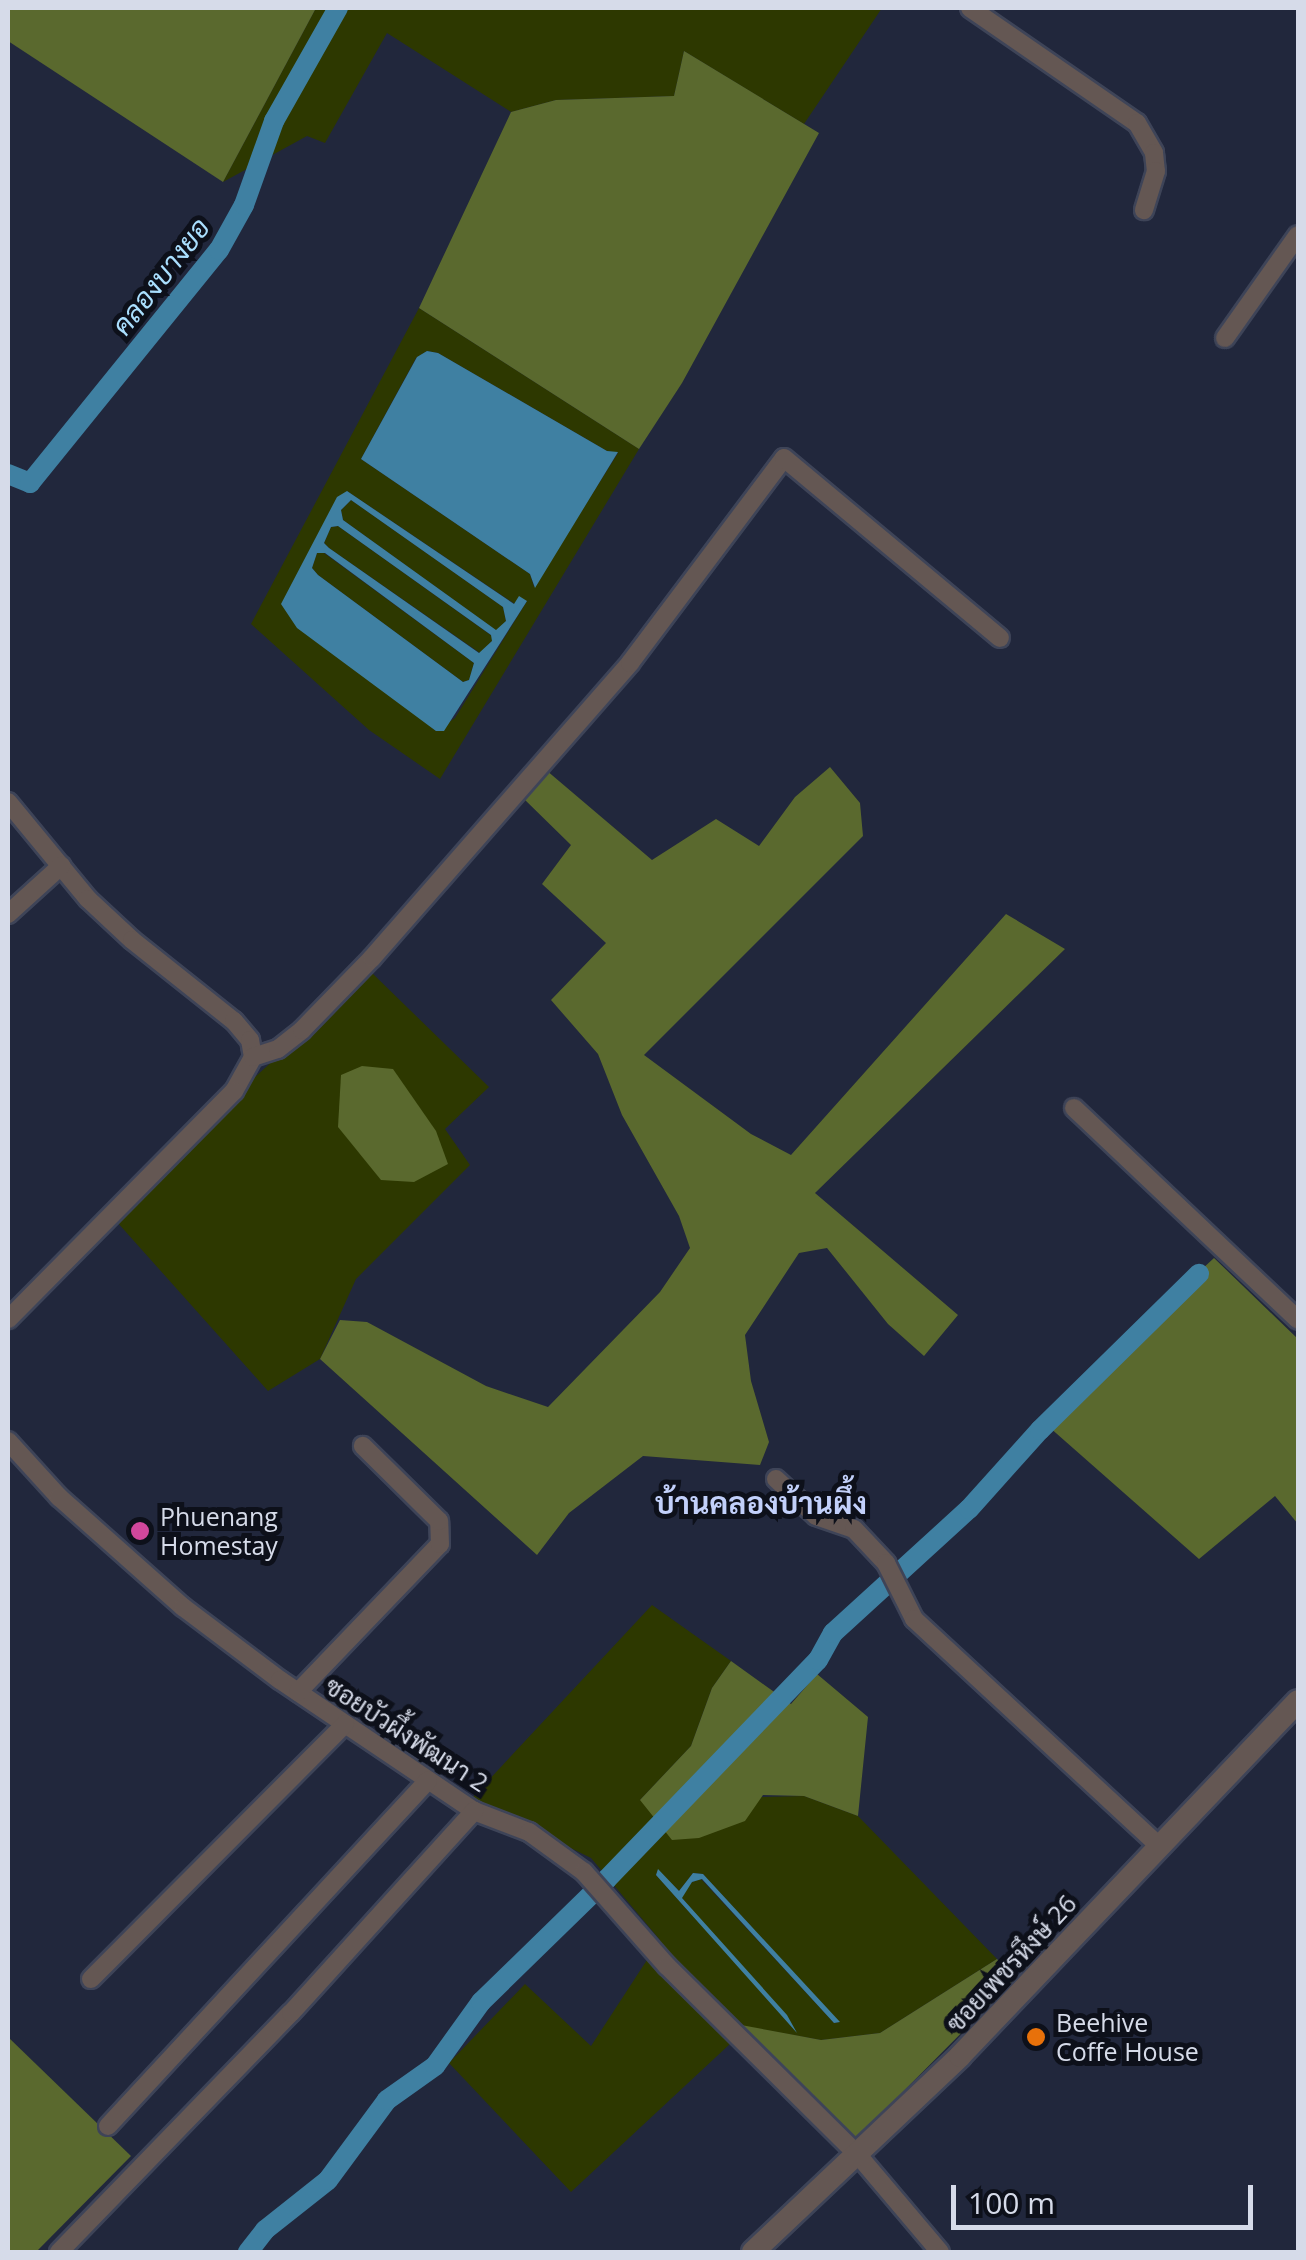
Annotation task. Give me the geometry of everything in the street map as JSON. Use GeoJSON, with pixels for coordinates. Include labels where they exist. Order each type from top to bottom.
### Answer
{"type":"FeatureCollection","features":[{"type":"Feature","properties":{"kind":"street"},"geometry":{"type":"LineString","coordinates":[[970,8],[1136,124],[1154,153],[1156,171],[1144,210]]}},
{"type":"Feature","properties":{"kind":"street"},"geometry":{"type":"LineString","coordinates":[[1225,338],[1298,236]]}},
{"type":"Feature","properties":{"kind":"street"},"geometry":{"type":"LineString","coordinates":[[254,1056],[278,1050],[372,958],[630,664],[784,458],[1000,638]]}},
{"type":"Feature","properties":{"kind":"street"},"geometry":{"type":"LineString","coordinates":[[8,802],[61,866],[132,940],[234,1020],[250,1040],[254,1056],[234,1092],[8,1319]]}},
{"type":"Feature","properties":{"kind":"street"},"geometry":{"type":"LineString","coordinates":[[8,914],[61,866]]}},
{"type":"Feature","properties":{"kind":"street"},"geometry":{"type":"LineString","coordinates":[[1074,1108],[1298,1320]]}},
{"type":"Feature","properties":{"kind":"street","name":"ซอยบัวผึ้งพัฒนา 2"},"geometry":{"type":"LineString","coordinates":[[8,1442],[59,1497],[183,1607],[298,1692],[474,1811],[529,1832],[584,1872],[667,1966],[858,2155],[940,2252]]}},
{"type":"Feature","properties":{"kind":"street"},"geometry":{"type":"LineString","coordinates":[[298,1692],[440,1544],[440,1522],[363,1446]]}},
{"type":"Feature","properties":{"kind":"street"},"geometry":{"type":"LineString","coordinates":[[776,1479],[816,1516],[854,1529],[894,1576],[914,1618],[1158,1845]]}},
{"type":"Feature","properties":{"kind":"street","name":"ซอยเพชรหึงษ์ 26"},"geometry":{"type":"LineString","coordinates":[[754,2252],[1037,1978],[1298,1700]]}},
{"type":"Feature","properties":{"kind":"street"},"geometry":{"type":"LineString","coordinates":[[91,1979],[345,1724]]}},
{"type":"Feature","properties":{"kind":"street"},"geometry":{"type":"LineString","coordinates":[[108,2126],[428,1780]]}},
{"type":"Feature","properties":{"kind":"street"},"geometry":{"type":"LineString","coordinates":[[59,2252],[292,2013],[474,1811]]}},
{"type":"Feature","properties":{"kind":"green space"},"geometry":{"type":"Polygon","coordinates":[[[8,8],[316,8],[223,182],[8,41],[8,8]]]}},
{"type":"Feature","properties":{"kind":"green space"},"geometry":{"type":"Polygon","coordinates":[[[316,8],[882,8],[804,124],[684,51],[674,96],[556,100],[511,112],[387,33],[325,143],[307,136],[223,182],[316,8]]]}},
{"type":"Feature","properties":{"kind":"green space"},"geometry":{"type":"Polygon","coordinates":[[[684,51],[819,133],[682,383],[639,449],[419,308],[511,112],[556,100],[674,96],[684,51]]]}},
{"type":"Feature","properties":{"kind":"green space"},"geometry":{"type":"Polygon","coordinates":[[[419,308],[639,449],[440,779],[369,730],[251,624],[419,308]],[[427,351],[416,358],[361,459],[530,574],[534,587],[618,453],[607,451],[438,353],[427,351]],[[347,491],[282,604],[436,731],[455,718],[527,601],[515,604],[347,491]]]}},
{"type":"Feature","properties":{"kind":"green space"},"geometry":{"type":"Polygon","coordinates":[[[351,500],[503,607],[506,621],[497,631],[343,520],[341,510],[351,500]]]}},
{"type":"Feature","properties":{"kind":"green space"},"geometry":{"type":"Polygon","coordinates":[[[338,526],[492,636],[492,641],[480,653],[329,548],[324,543],[331,527],[338,526]]]}},
{"type":"Feature","properties":{"kind":"green space"},"geometry":{"type":"Polygon","coordinates":[[[317,553],[324,553],[474,663],[469,680],[463,682],[318,575],[312,568],[317,553]]]}},
{"type":"Feature","properties":{"kind":"green space"},"geometry":{"type":"Polygon","coordinates":[[[830,767],[860,803],[863,836],[644,1055],[751,1134],[791,1155],[1006,914],[1065,949],[815,1193],[958,1315],[924,1356],[888,1324],[827,1248],[799,1253],[745,1335],[751,1381],[769,1442],[760,1465],[643,1456],[569,1513],[537,1555],[320,1359],[340,1320],[367,1322],[486,1386],[548,1407],[660,1292],[690,1248],[679,1216],[622,1115],[598,1054],[551,1000],[606,943],[542,884],[571,845],[523,798],[546,770],[652,860],[716,819],[759,846],[795,797],[830,767]]]}},
{"type":"Feature","properties":{"kind":"green space"},"geometry":{"type":"Polygon","coordinates":[[[371,972],[489,1087],[445,1129],[470,1165],[356,1279],[320,1359],[268,1391],[117,1222],[255,1077],[371,972]]]}},
{"type":"Feature","properties":{"kind":"green space"},"geometry":{"type":"Polygon","coordinates":[[[362,1066],[393,1069],[436,1131],[448,1164],[414,1182],[381,1180],[338,1127],[341,1075],[362,1066]]]}},
{"type":"Feature","properties":{"kind":"green space"},"geometry":{"type":"Polygon","coordinates":[[[1214,1258],[1298,1339],[1298,1524],[1275,1496],[1199,1559],[1040,1419],[1214,1258]]]}},
{"type":"Feature","properties":{"kind":"green space"},"geometry":{"type":"Polygon","coordinates":[[[652,1605],[731,1661],[712,1688],[691,1746],[640,1800],[804,1796],[858,1816],[997,1959],[880,2033],[821,2040],[742,2026],[745,2030],[571,2192],[449,2063],[525,1984],[591,2046],[660,1940],[591,1858],[471,1799],[652,1605]],[[658,1870],[656,1875],[794,2028],[681,1897],[692,1882],[701,1879],[834,2023],[839,2022],[703,1874],[693,1873],[679,1891],[658,1870]]]}},
{"type":"Feature","properties":{"kind":"green space"},"geometry":{"type":"Polygon","coordinates":[[[731,1661],[791,1704],[817,1674],[868,1717],[858,1816],[804,1796],[763,1795],[745,1821],[699,1838],[672,1840],[640,1800],[691,1746],[712,1688],[731,1661]]]}},
{"type":"Feature","properties":{"kind":"green space"},"geometry":{"type":"Polygon","coordinates":[[[997,1959],[1016,1978],[855,2140],[741,2025],[821,2040],[880,2033],[997,1959]]]}},
{"type":"Feature","properties":{"kind":"green space"},"geometry":{"type":"Polygon","coordinates":[[[8,2037],[131,2156],[36,2252],[8,2252],[8,2037]]]}},
{"type":"Feature","properties":{"kind":"water"},"geometry":{"type":"Polygon","coordinates":[[[427,351],[438,353],[607,451],[618,452],[535,588],[530,574],[361,459],[417,357],[427,351]]]}},
{"type":"Feature","properties":{"kind":"water"},"geometry":{"type":"Polygon","coordinates":[[[347,491],[514,604],[519,596],[527,601],[444,731],[436,731],[297,628],[281,604],[337,497],[347,491]],[[351,500],[341,510],[343,520],[496,630],[506,621],[503,607],[351,500]],[[338,526],[331,527],[324,543],[329,548],[479,653],[492,641],[491,635],[338,526]],[[317,553],[312,568],[463,682],[469,680],[474,663],[325,553],[317,553]]]}},
{"type":"Feature","properties":{"kind":"water"},"geometry":{"type":"Polygon","coordinates":[[[658,1869],[679,1891],[693,1873],[703,1874],[840,2022],[834,2023],[702,1879],[692,1882],[682,1898],[787,2015],[797,2033],[656,1875],[658,1869]]]}},
{"type":"Feature","properties":{"kind":"waterway","name":"คลองบางยอ"},"geometry":{"type":"LineString","coordinates":[[8,474],[30,483],[219,250],[244,205],[274,121],[338,8]]}},
{"type":"Feature","properties":{"kind":"waterway"},"geometry":{"type":"LineString","coordinates":[[248,2252],[265,2230],[328,2180],[387,2100],[435,2066],[481,2002],[607,1879],[818,1660],[833,1633],[969,1509],[1040,1430],[1199,1274]]}},
{"type":"Feature","properties":{"kind":"place","name":"Phuenang Homestay"},"geometry":{"type":"Point","coordinates":[140,1531]}},
{"type":"Feature","properties":{"kind":"place","name":"Beehive Coffe House"},"geometry":{"type":"Point","coordinates":[1036,2037]}},
{"type":"Feature","properties":{"kind":"district","name":"บ้านคลองบ้านผึ้ง"},"geometry":{"type":"Point","coordinates":[761,1503]}}]}
